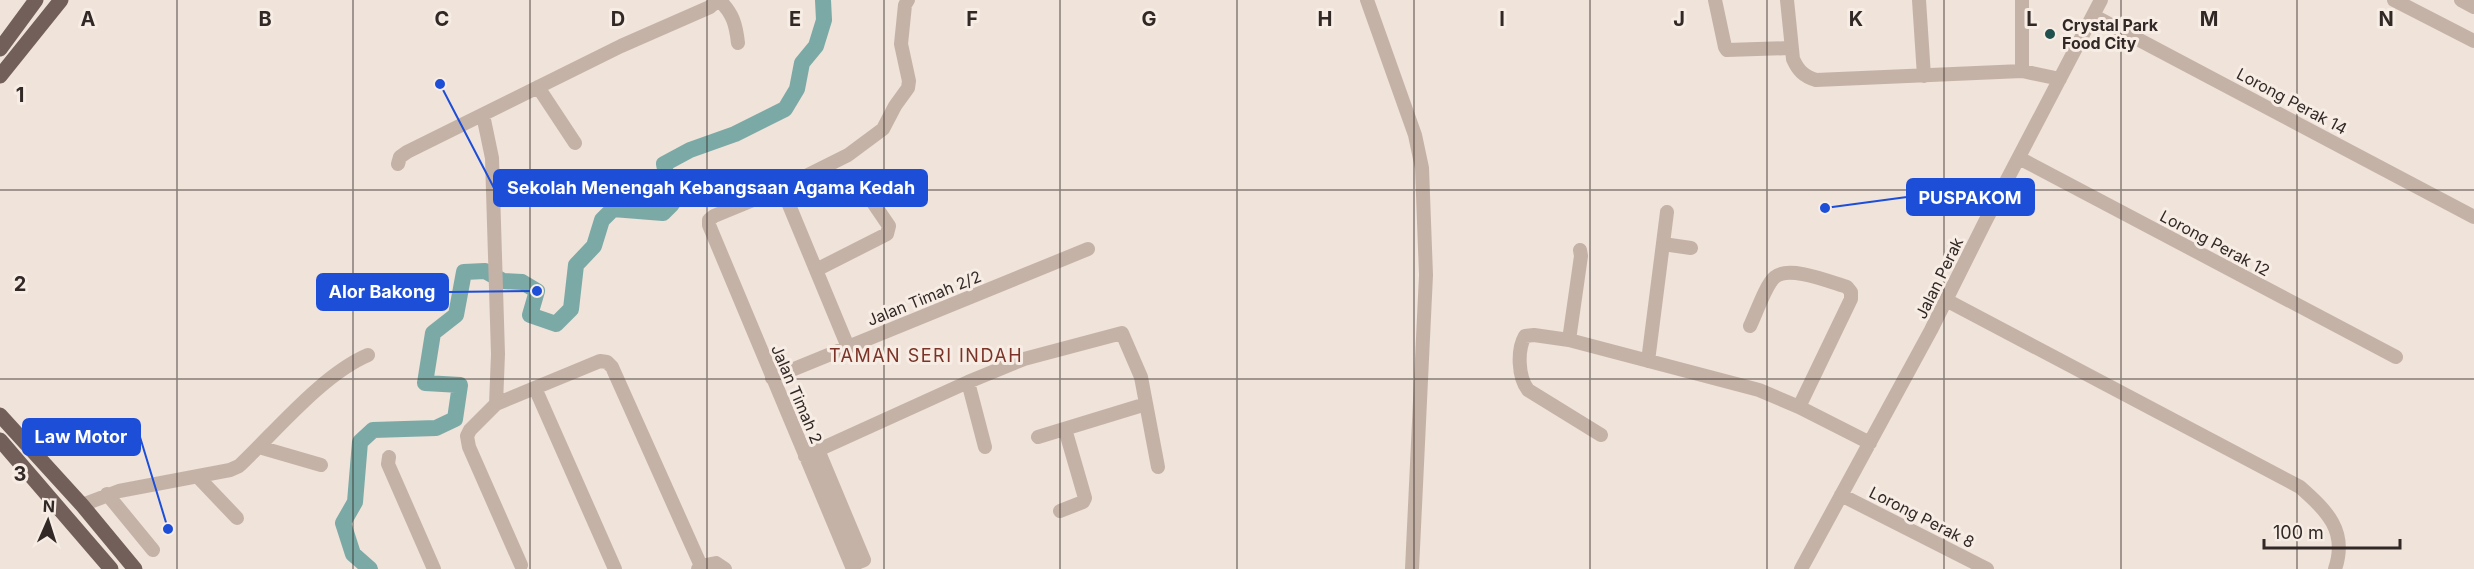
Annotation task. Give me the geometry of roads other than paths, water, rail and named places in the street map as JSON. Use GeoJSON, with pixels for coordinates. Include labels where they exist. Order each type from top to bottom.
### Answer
{"type":"FeatureCollection","features":[{"type":"Feature","properties":{"kind":"main road"},"geometry":{"type":"LineString","coordinates":[[0,49],[36,0]]}},
{"type":"Feature","properties":{"kind":"main road"},"geometry":{"type":"LineString","coordinates":[[0,76],[61,0]]}},
{"type":"Feature","properties":{"kind":"main road"},"geometry":{"type":"LineString","coordinates":[[0,415],[82,505],[135,569]]}},
{"type":"Feature","properties":{"kind":"main road"},"geometry":{"type":"LineString","coordinates":[[0,440],[111,569]]}},
{"type":"Feature","properties":{"kind":"street"},"geometry":{"type":"LineString","coordinates":[[398,165],[400,157],[406,152],[621,46],[710,7],[718,0],[728,9],[736,23],[738,43]]}},
{"type":"Feature","properties":{"kind":"street"},"geometry":{"type":"LineString","coordinates":[[848,347],[782,188],[848,155],[883,129],[908,88],[909,81],[901,44],[905,5],[908,0]]}},
{"type":"Feature","properties":{"kind":"street"},"geometry":{"type":"LineString","coordinates":[[1367,0],[1415,135],[1422,168],[1426,275],[1412,569]]}},
{"type":"Feature","properties":{"kind":"street"},"geometry":{"type":"LineString","coordinates":[[1715,0],[1727,50],[1791,48]]}},
{"type":"Feature","properties":{"kind":"street"},"geometry":{"type":"LineString","coordinates":[[1787,0],[1791,48],[1797,67],[1807,77],[1816,80],[2022,71],[2060,79]]}},
{"type":"Feature","properties":{"kind":"street"},"geometry":{"type":"LineString","coordinates":[[1919,0],[1924,76]]}},
{"type":"Feature","properties":{"kind":"street"},"geometry":{"type":"LineString","coordinates":[[2022,0],[2022,71]]}},
{"type":"Feature","properties":{"kind":"street","name":"Jalan Perak"},"geometry":{"type":"LineString","coordinates":[[1801,569],[1946,300],[2101,0]]}},
{"type":"Feature","properties":{"kind":"street"},"geometry":{"type":"LineString","coordinates":[[2394,0],[2474,41]]}},
{"type":"Feature","properties":{"kind":"street"},"geometry":{"type":"LineString","coordinates":[[2461,0],[2474,7]]}},
{"type":"Feature","properties":{"kind":"street","name":"Lorong Perak 14"},"geometry":{"type":"LineString","coordinates":[[2094,16],[2474,217]]}},
{"type":"Feature","properties":{"kind":"street"},"geometry":{"type":"LineString","coordinates":[[538,87],[575,143]]}},
{"type":"Feature","properties":{"kind":"street"},"geometry":{"type":"LineString","coordinates":[[483,116],[492,158],[498,354],[496,404]]}},
{"type":"Feature","properties":{"kind":"street","name":"Lorong Perak 12"},"geometry":{"type":"LineString","coordinates":[[2019,158],[2396,357]]}},
{"type":"Feature","properties":{"kind":"street","name":"Jalan Timah 2"},"geometry":{"type":"LineString","coordinates":[[782,188],[714,216],[709,220],[710,232],[772,378],[812,453],[852,567]]}},
{"type":"Feature","properties":{"kind":"street"},"geometry":{"type":"LineString","coordinates":[[816,270],[887,234],[889,225],[872,201]]}},
{"type":"Feature","properties":{"kind":"street"},"geometry":{"type":"LineString","coordinates":[[1648,361],[1668,212]]}},
{"type":"Feature","properties":{"kind":"street"},"geometry":{"type":"LineString","coordinates":[[1663,244],[1691,248]]}},
{"type":"Feature","properties":{"kind":"street","name":"Jalan Timah 2/2"},"geometry":{"type":"LineString","coordinates":[[772,378],[1088,249]]}},
{"type":"Feature","properties":{"kind":"street"},"geometry":{"type":"LineString","coordinates":[[1569,340],[1580,250]]}},
{"type":"Feature","properties":{"kind":"street"},"geometry":{"type":"LineString","coordinates":[[1750,326],[1774,278],[1783,273],[1794,272],[1847,287],[1850,290],[1851,299],[1799,407]]}},
{"type":"Feature","properties":{"kind":"street"},"geometry":{"type":"LineString","coordinates":[[1946,300],[2300,487],[2327,514],[2336,528],[2340,542],[2335,569]]}},
{"type":"Feature","properties":{"kind":"street"},"geometry":{"type":"LineString","coordinates":[[812,453],[1024,359],[1122,333],[1141,377],[1158,467]]}},
{"type":"Feature","properties":{"kind":"street"},"geometry":{"type":"LineString","coordinates":[[1601,435],[1534,396],[1524,384],[1521,377],[1521,346],[1525,336],[1534,335],[1569,340],[1759,390],[1799,407],[1870,443]]}},
{"type":"Feature","properties":{"kind":"street"},"geometry":{"type":"LineString","coordinates":[[82,505],[107,494],[230,470],[239,466],[332,375],[352,361],[368,355]]}},
{"type":"Feature","properties":{"kind":"street"},"geometry":{"type":"LineString","coordinates":[[519,568],[467,441],[470,430],[496,404],[600,361],[612,368],[700,568],[716,563],[725,569]]}},
{"type":"Feature","properties":{"kind":"street"},"geometry":{"type":"LineString","coordinates":[[968,382],[985,447]]}},
{"type":"Feature","properties":{"kind":"street"},"geometry":{"type":"LineString","coordinates":[[536,388],[615,569]]}},
{"type":"Feature","properties":{"kind":"street"},"geometry":{"type":"LineString","coordinates":[[1038,437],[1146,404]]}},
{"type":"Feature","properties":{"kind":"street"},"geometry":{"type":"LineString","coordinates":[[1060,511],[1083,502],[1085,498],[1065,429]]}},
{"type":"Feature","properties":{"kind":"street"},"geometry":{"type":"LineString","coordinates":[[259,447],[321,465]]}},
{"type":"Feature","properties":{"kind":"street"},"geometry":{"type":"LineString","coordinates":[[389,457],[388,464],[434,569]]}},
{"type":"Feature","properties":{"kind":"street"},"geometry":{"type":"LineString","coordinates":[[198,476],[237,518]]}},
{"type":"Feature","properties":{"kind":"street"},"geometry":{"type":"LineString","coordinates":[[107,494],[153,550]]}},
{"type":"Feature","properties":{"kind":"street","name":"Lorong Perak 8"},"geometry":{"type":"LineString","coordinates":[[1841,495],[1987,569]]}},
{"type":"Feature","properties":{"kind":"waterway"},"geometry":{"type":"LineString","coordinates":[[370,569],[353,554],[343,523],[355,502],[360,442],[373,430],[436,428],[455,419],[460,385],[425,383],[433,333],[456,315],[464,272],[485,271],[503,281],[522,282],[537,291],[530,315],[556,324],[571,309],[576,265],[594,246],[602,220],[613,209],[663,213],[672,204],[664,164],[690,150],[735,134],[785,109],[797,89],[802,63],[816,46],[824,20],[823,0]]}},
{"type":"Feature","properties":{"kind":"place","name":"Crystal Park Food City"},"geometry":{"type":"Point","coordinates":[2050,34]}},
{"type":"Feature","properties":{"kind":"place","name":"Sekolah Menengah Kebangsaan Agama Kedah"},"geometry":{"type":"Point","coordinates":[440,84]}},
{"type":"Feature","properties":{"kind":"place","name":"PUSPAKOM"},"geometry":{"type":"Point","coordinates":[1825,208]}},
{"type":"Feature","properties":{"kind":"place","name":"Alor Bakong"},"geometry":{"type":"Point","coordinates":[537,291]}},
{"type":"Feature","properties":{"kind":"place","name":"Law Motor"},"geometry":{"type":"Point","coordinates":[168,529]}},
{"type":"Feature","properties":{"kind":"district","name":"TAMAN SERI INDAH"},"geometry":{"type":"Point","coordinates":[926,356]}}]}
